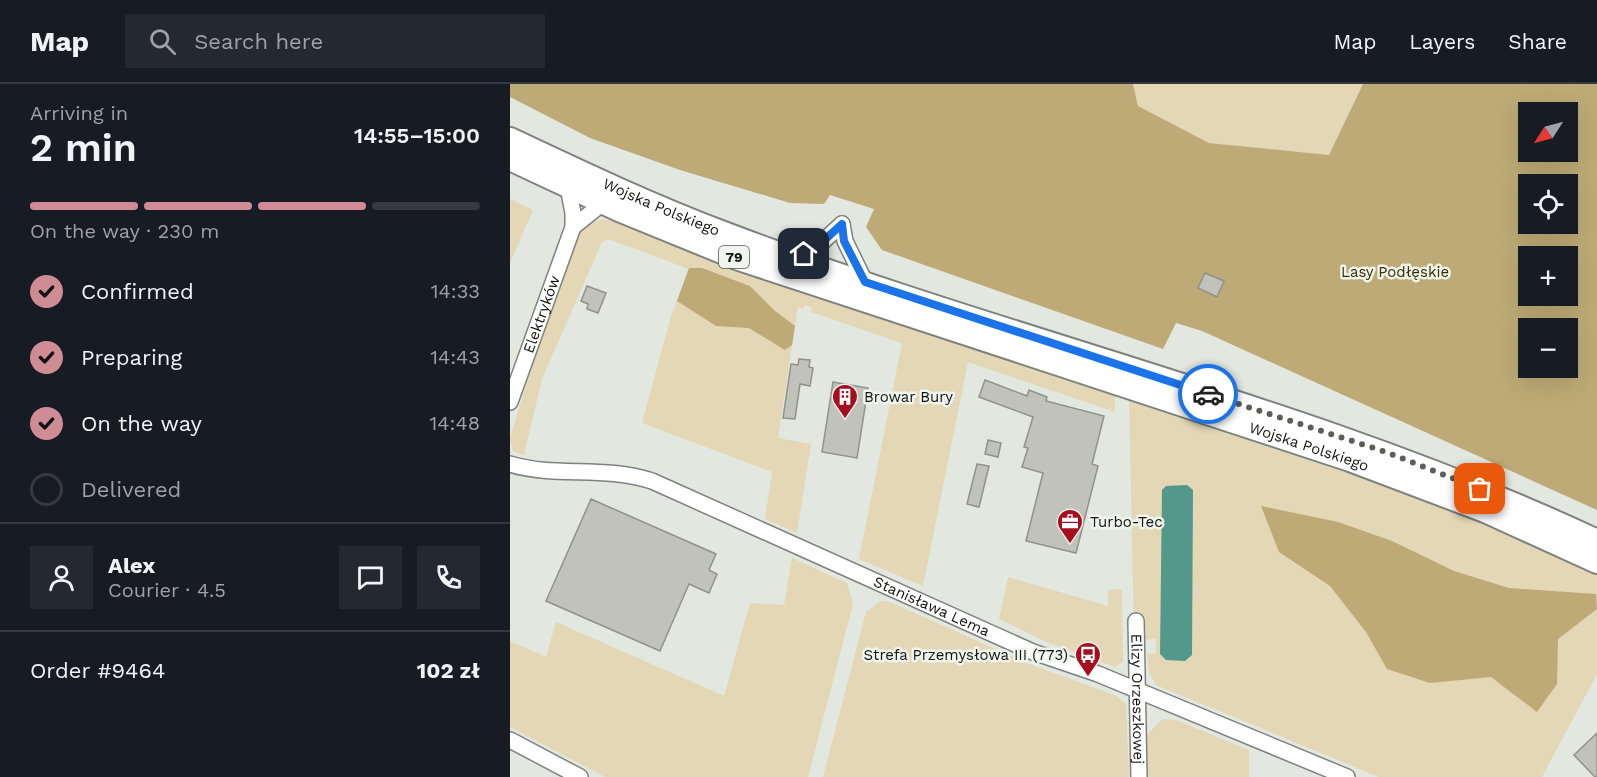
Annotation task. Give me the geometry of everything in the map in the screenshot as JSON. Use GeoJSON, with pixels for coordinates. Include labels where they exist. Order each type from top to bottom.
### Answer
{"type":"FeatureCollection","features":[{"type":"Feature","properties":{"kind":"main road","name":"Wojska Polskiego"},"geometry":{"type":"LineString","coordinates":[[510,139],[669,211],[797,260],[1386,452],[1502,498],[1597,541]]}},
{"type":"Feature","properties":{"kind":"main road","name":"Wojska Polskiego"},"geometry":{"type":"LineString","coordinates":[[510,159],[603,203],[700,244],[777,272],[1350,460],[1434,490],[1597,562]]}},
{"type":"Feature","properties":{"kind":"street","name":"Elektryków"},"geometry":{"type":"LineString","coordinates":[[510,402],[573,227],[568,187]]}},
{"type":"Feature","properties":{"kind":"street"},"geometry":{"type":"LineString","coordinates":[[573,227],[603,203]]}},
{"type":"Feature","properties":{"kind":"street"},"geometry":{"type":"LineString","coordinates":[[797,260],[828,238],[842,224],[844,241],[865,282]]}},
{"type":"Feature","properties":{"kind":"street","name":"Stanisława Lema"},"geometry":{"type":"LineString","coordinates":[[510,464],[535,470],[613,472],[652,481],[1033,652],[1140,691],[1347,777]]}},
{"type":"Feature","properties":{"kind":"street","name":"Elizy Orzeszkowej"},"geometry":{"type":"LineString","coordinates":[[1136,621],[1140,691],[1139,777]]}},
{"type":"Feature","properties":{"kind":"street"},"geometry":{"type":"LineString","coordinates":[[510,740],[580,777]]}},
{"type":"Feature","properties":{"kind":"shaded area"},"geometry":{"type":"Polygon","coordinates":[[[1133,84],[1363,84],[1329,155],[1209,143],[1138,106],[1133,84]]]}},
{"type":"Feature","properties":{"kind":"shaded area"},"geometry":{"type":"Polygon","coordinates":[[[510,199],[533,210],[510,263],[510,199]]]}},
{"type":"Feature","properties":{"kind":"shaded area"},"geometry":{"type":"Polygon","coordinates":[[[603,219],[769,282],[1115,396],[1115,412],[968,362],[923,586],[859,559],[902,343],[811,312],[812,308],[805,305],[803,309],[798,307],[778,438],[811,444],[797,533],[765,519],[772,472],[642,423],[671,316],[689,269],[608,239],[602,242],[542,379],[524,455],[513,451],[510,438],[551,304],[576,236],[588,224],[603,219]]]}},
{"type":"Feature","properties":{"kind":"shaded area"},"geometry":{"type":"Polygon","coordinates":[[[1129,401],[1393,488],[1485,524],[1597,575],[1597,674],[1542,777],[1379,777],[1156,685],[1149,672],[1147,654],[1156,653],[1156,639],[1138,640],[1134,629],[1129,401]]]}},
{"type":"Feature","properties":{"kind":"shaded area"},"geometry":{"type":"Polygon","coordinates":[[[792,558],[847,583],[853,604],[808,777],[605,777],[510,727],[510,641],[546,657],[556,622],[724,696],[750,603],[784,605],[792,558]]]}},
{"type":"Feature","properties":{"kind":"shaded area"},"geometry":{"type":"Polygon","coordinates":[[[1008,577],[1108,606],[1108,590],[1122,589],[1123,662],[1115,667],[1047,642],[999,619],[1008,577]]]}},
{"type":"Feature","properties":{"kind":"shaded area"},"geometry":{"type":"Polygon","coordinates":[[[881,601],[890,602],[1029,664],[1117,696],[1126,704],[1129,777],[823,777],[866,612],[881,601]]]}},
{"type":"Feature","properties":{"kind":"shaded area"},"geometry":{"type":"Polygon","coordinates":[[[1163,719],[1176,720],[1249,750],[1249,777],[1148,777],[1146,735],[1163,719]]]}},
{"type":"Feature","properties":{"kind":"green space","name":"Lasy Podłęskie"},"geometry":{"type":"Polygon","coordinates":[[[510,84],[1133,84],[1138,106],[1209,143],[1329,155],[1363,84],[1597,84],[1597,510],[1202,331],[1176,323],[1163,349],[882,250],[866,227],[874,209],[830,195],[824,204],[790,203],[680,170],[590,138],[510,97],[510,84]]]}},
{"type":"Feature","properties":{"kind":"green space"},"geometry":{"type":"Polygon","coordinates":[[[689,268],[702,268],[750,286],[774,310],[795,326],[792,345],[785,350],[749,328],[716,326],[677,301],[689,268]]]}},
{"type":"Feature","properties":{"kind":"green space"},"geometry":{"type":"Polygon","coordinates":[[[1261,506],[1338,522],[1392,541],[1454,571],[1509,588],[1596,594],[1597,609],[1558,639],[1557,684],[1537,712],[1491,677],[1430,683],[1387,669],[1366,632],[1330,586],[1279,552],[1261,506]]]}},
{"type":"Feature","properties":{"kind":"water"},"geometry":{"type":"Polygon","coordinates":[[[1187,485],[1193,490],[1192,655],[1185,661],[1166,660],[1160,654],[1162,490],[1166,486],[1187,485]]]}},
{"type":"Feature","properties":{"kind":"building"},"geometry":{"type":"Polygon","coordinates":[[[1205,273],[1224,281],[1217,297],[1198,288],[1205,273]]]}},
{"type":"Feature","properties":{"kind":"building"},"geometry":{"type":"Polygon","coordinates":[[[587,286],[606,293],[598,313],[587,309],[588,304],[581,301],[587,286]]]}},
{"type":"Feature","properties":{"kind":"building"},"geometry":{"type":"Polygon","coordinates":[[[799,359],[810,360],[809,367],[813,368],[810,386],[800,384],[795,419],[783,418],[791,364],[798,365],[799,359]]]}},
{"type":"Feature","properties":{"kind":"building"},"geometry":{"type":"Polygon","coordinates":[[[985,380],[1027,396],[1029,390],[1047,397],[1046,401],[1104,416],[1092,464],[1098,466],[1076,553],[1026,541],[1043,473],[1022,467],[1028,448],[1024,447],[1033,417],[979,397],[985,380]]]}},
{"type":"Feature","properties":{"kind":"building","name":"Browar Bury"},"geometry":{"type":"Polygon","coordinates":[[[833,382],[868,388],[857,458],[822,452],[833,382]]]}},
{"type":"Feature","properties":{"kind":"building"},"geometry":{"type":"Polygon","coordinates":[[[988,440],[1001,443],[998,457],[985,454],[988,440]]]}},
{"type":"Feature","properties":{"kind":"building"},"geometry":{"type":"Polygon","coordinates":[[[977,464],[989,466],[979,507],[967,504],[977,464]]]}},
{"type":"Feature","properties":{"kind":"building"},"geometry":{"type":"Polygon","coordinates":[[[591,499],[716,554],[709,570],[717,574],[709,593],[689,584],[660,651],[546,601],[591,499]]]}},
{"type":"Feature","properties":{"kind":"building"},"geometry":{"type":"Polygon","coordinates":[[[1597,733],[1597,777],[1595,777],[1574,755],[1597,733]]]}},
{"type":"Feature","properties":{"kind":"way so far"},"geometry":{"type":"LineString","coordinates":[[1208,394],[1386,452],[1480,489]]}},
{"type":"Feature","properties":{"kind":"place","name":"Browar Bury"},"geometry":{"type":"Point","coordinates":[845,420]}},
{"type":"Feature","properties":{"kind":"place","name":"Turbo-Tec"},"geometry":{"type":"Point","coordinates":[1070,545]}},
{"type":"Feature","properties":{"kind":"place","name":"Strefa Przemysłowa III (773)"},"geometry":{"type":"Point","coordinates":[1088,678]}},
{"type":"Feature","properties":{"kind":"route"},"geometry":{"type":"LineString","coordinates":[[804,254],[831,236],[842,224],[844,241],[865,282],[1208,394]]}}]}
